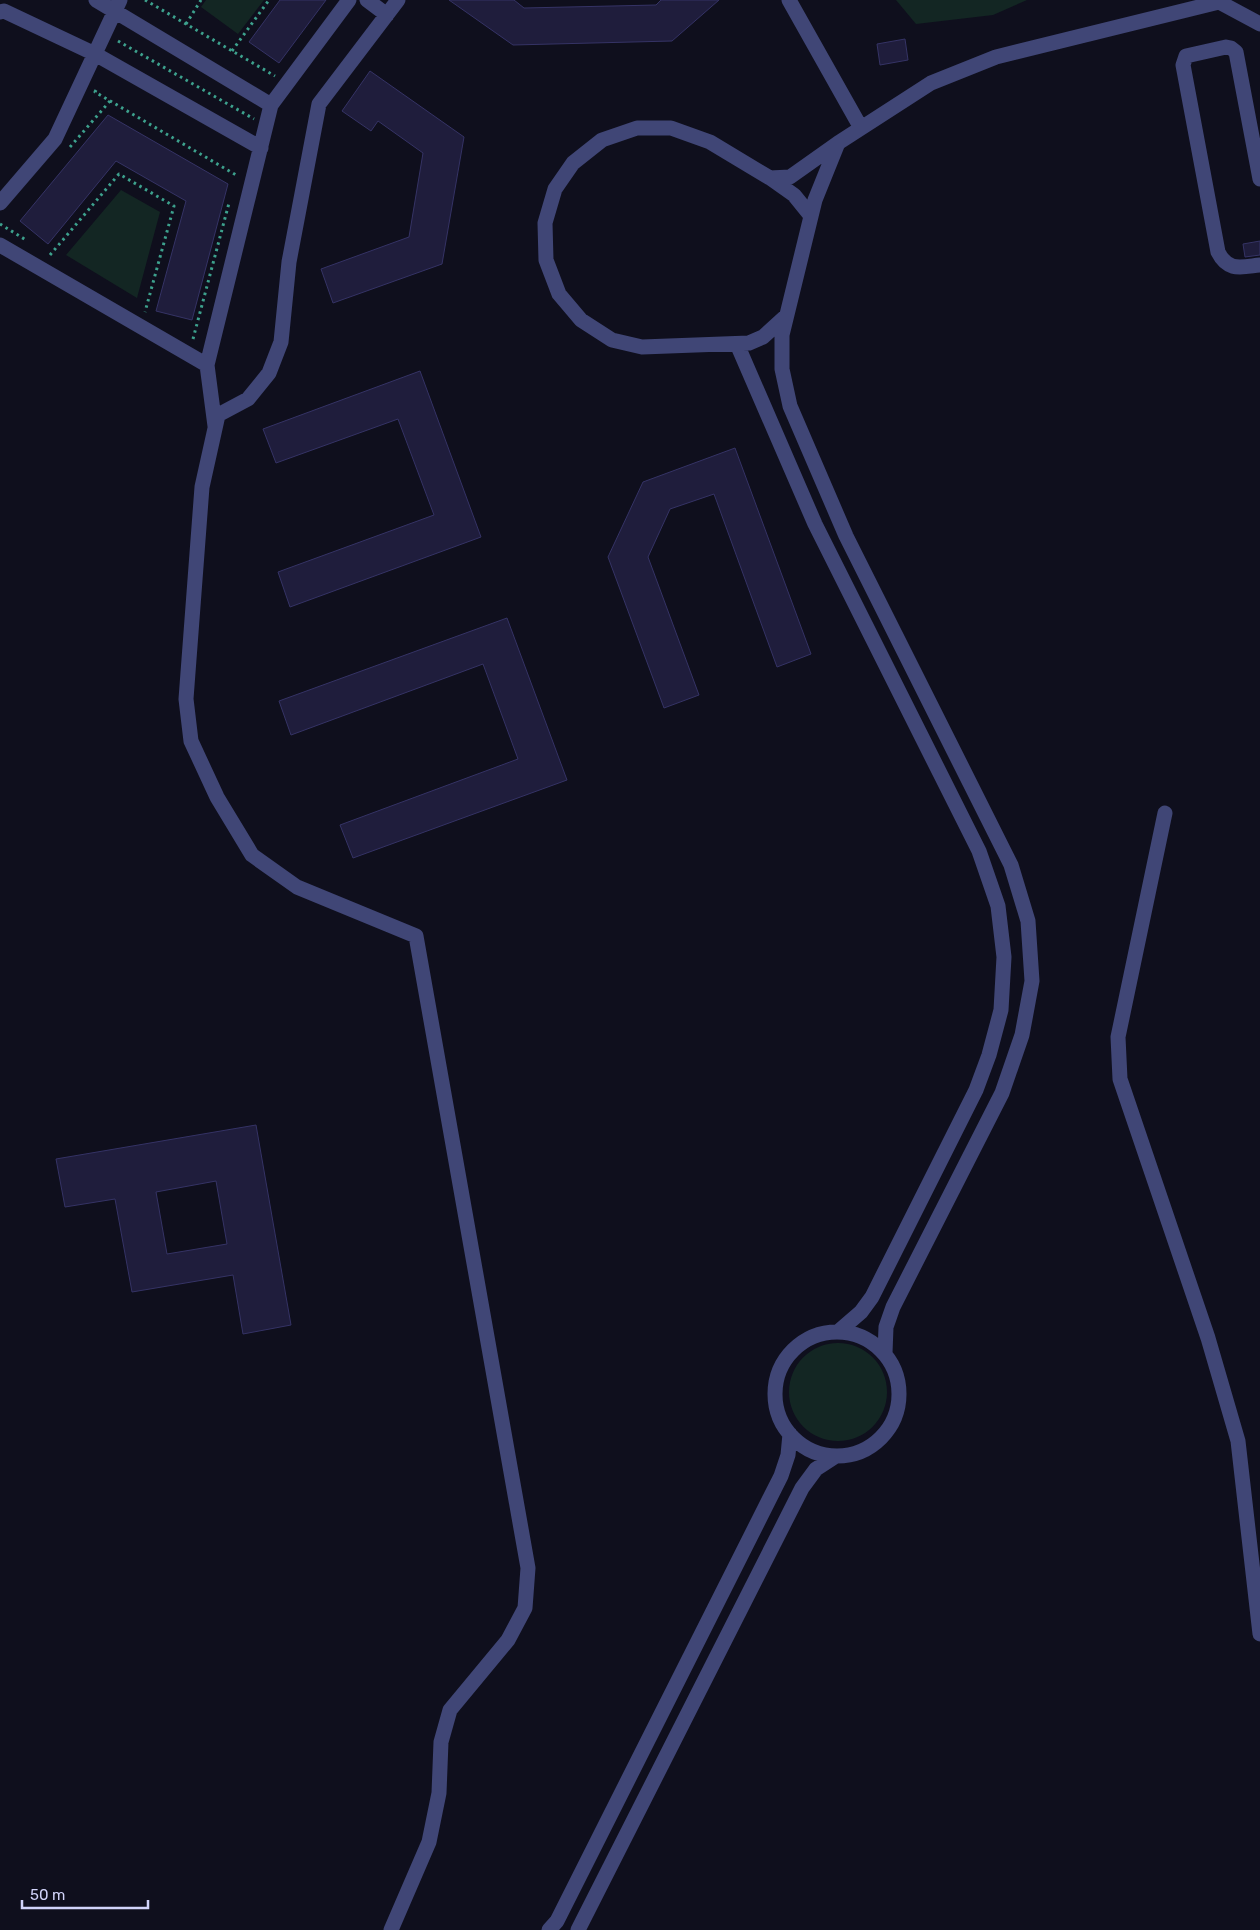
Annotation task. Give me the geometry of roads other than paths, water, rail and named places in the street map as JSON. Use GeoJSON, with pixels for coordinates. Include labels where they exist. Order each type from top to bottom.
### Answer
{"type":"FeatureCollection","features":[{"type":"Feature","properties":{"kind":"street"},"geometry":{"type":"LineString","coordinates":[[96,0],[120,10],[271,105]]}},
{"type":"Feature","properties":{"kind":"street"},"geometry":{"type":"LineString","coordinates":[[215,428],[207,365],[271,105],[350,0]]}},
{"type":"Feature","properties":{"kind":"street"},"geometry":{"type":"LineString","coordinates":[[367,0],[387,15]]}},
{"type":"Feature","properties":{"kind":"street"},"geometry":{"type":"LineString","coordinates":[[391,1930],[429,1842],[439,1793],[441,1742],[450,1710],[508,1640],[524,1608],[528,1568],[416,936],[297,887],[252,855],[217,797],[191,741],[186,699],[202,487],[218,415],[248,399],[269,373],[281,342],[289,262],[318,104],[398,0]]}},
{"type":"Feature","properties":{"kind":"street"},"geometry":{"type":"LineString","coordinates":[[789,0],[862,128]]}},
{"type":"Feature","properties":{"kind":"street"},"geometry":{"type":"LineString","coordinates":[[770,178],[790,177],[838,143],[931,83],[996,57],[1219,2],[1260,24]]}},
{"type":"Feature","properties":{"kind":"street"},"geometry":{"type":"LineString","coordinates":[[0,203],[55,139],[101,57],[111,37],[120,10]]}},
{"type":"Feature","properties":{"kind":"street"},"geometry":{"type":"LineString","coordinates":[[0,12],[4,11],[101,57],[260,148]]}},
{"type":"Feature","properties":{"kind":"street"},"geometry":{"type":"LineString","coordinates":[[1260,179],[1236,52],[1226,47],[1186,56],[1183,65],[1218,252],[1221,260],[1228,266],[1260,265]]}},
{"type":"Feature","properties":{"kind":"street"},"geometry":{"type":"LineString","coordinates":[[786,316],[763,337],[749,343],[642,347],[612,340],[581,320],[559,294],[546,260],[545,223],[555,189],[573,162],[602,140],[637,128],[671,128],[710,142],[770,178],[794,195],[812,216]]}},
{"type":"Feature","properties":{"kind":"street"},"geometry":{"type":"LineString","coordinates":[[838,143],[823,179],[812,216],[782,335],[782,370],[790,406],[846,536],[1011,865],[1028,921],[1032,981],[1022,1035],[1002,1093],[893,1308],[886,1327],[885,1353]]}},
{"type":"Feature","properties":{"kind":"street"},"geometry":{"type":"LineString","coordinates":[[0,245],[207,365]]}},
{"type":"Feature","properties":{"kind":"street"},"geometry":{"type":"LineString","coordinates":[[736,344],[815,524],[979,851],[998,906],[1004,957],[1001,1010],[990,1055],[976,1090],[872,1297],[861,1312],[839,1331]]}},
{"type":"Feature","properties":{"kind":"street"},"geometry":{"type":"LineString","coordinates":[[1165,813],[1118,1036],[1120,1079],[1208,1338],[1238,1441],[1260,1634]]}},
{"type":"Feature","properties":{"kind":"street"},"geometry":{"type":"LineString","coordinates":[[839,1331],[864,1337],[885,1353],[897,1376],[900,1389],[899,1402],[891,1426],[883,1437],[861,1452],[836,1456],[810,1450],[790,1434],[782,1423],[776,1405],[775,1385],[778,1373],[792,1350],[802,1342],[826,1332],[839,1331]]}},
{"type":"Feature","properties":{"kind":"street"},"geometry":{"type":"LineString","coordinates":[[550,1930],[557,1921],[782,1476],[788,1455],[790,1434]]}},
{"type":"Feature","properties":{"kind":"street"},"geometry":{"type":"LineString","coordinates":[[578,1930],[802,1488],[816,1469],[836,1456]]}}]}
